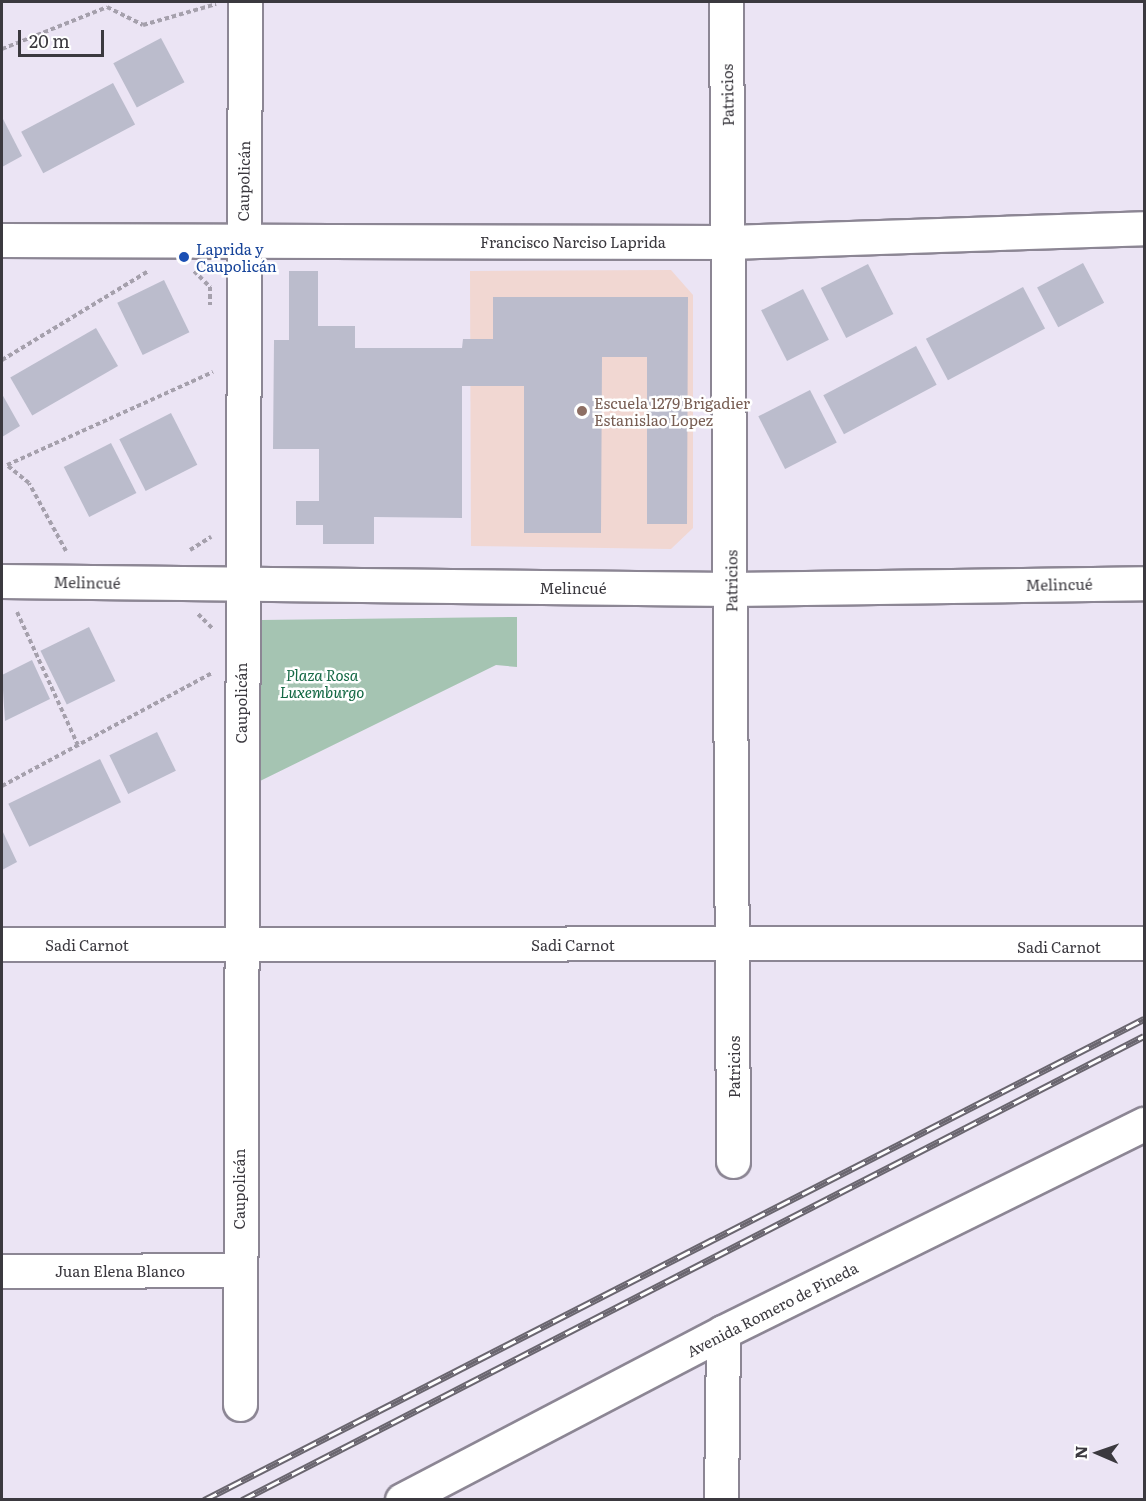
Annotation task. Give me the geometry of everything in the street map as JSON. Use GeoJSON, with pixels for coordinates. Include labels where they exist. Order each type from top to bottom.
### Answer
{"type":"FeatureCollection","features":[{"type":"Feature","properties":{"kind":"street","name":"Caupolicán"},"geometry":{"type":"LineString","coordinates":[[240,1404],[240,946],[231,649],[241,587],[227,360],[242,241],[245,2]]}},
{"type":"Feature","properties":{"kind":"street","name":"Patricios"},"geometry":{"type":"LineString","coordinates":[[726,2],[735,945],[733,1161]]}},
{"type":"Feature","properties":{"kind":"street","name":"Francisco Narciso Laprida"},"geometry":{"type":"LineString","coordinates":[[2,240],[729,242],[1144,228]]}},
{"type":"Feature","properties":{"kind":"street","name":"Melincué"},"geometry":{"type":"LineString","coordinates":[[8,599],[67,566],[241,587],[731,589],[1144,583]]}},
{"type":"Feature","properties":{"kind":"street","name":"Sadi Carnot"},"geometry":{"type":"LineString","coordinates":[[2,944],[240,946],[1144,943]]}},
{"type":"Feature","properties":{"kind":"street","name":"Avenida Romero de Pineda"},"geometry":{"type":"LineString","coordinates":[[402,1500],[723,1332],[1144,1124]]}},
{"type":"Feature","properties":{"kind":"street","name":"Juan Elena Blanco"},"geometry":{"type":"LineString","coordinates":[[2,1271],[239,1270]]}},
{"type":"Feature","properties":{"kind":"street"},"geometry":{"type":"LineString","coordinates":[[721,1500],[723,1332]]}},
{"type":"Feature","properties":{"kind":"path"},"geometry":{"type":"LineString","coordinates":[[2,49],[107,7],[143,25],[225,2]]}},
{"type":"Feature","properties":{"kind":"path"},"geometry":{"type":"LineString","coordinates":[[182,270],[192,269],[210,287],[211,309]]}},
{"type":"Feature","properties":{"kind":"path"},"geometry":{"type":"LineString","coordinates":[[2,360],[151,270],[140,270]]}},
{"type":"Feature","properties":{"kind":"path"},"geometry":{"type":"LineString","coordinates":[[213,372],[227,360]]}},
{"type":"Feature","properties":{"kind":"path"},"geometry":{"type":"LineString","coordinates":[[67,566],[29,483],[7,465],[213,372],[227,360]]}},
{"type":"Feature","properties":{"kind":"path"},"geometry":{"type":"LineString","coordinates":[[213,372],[214,384]]}},
{"type":"Feature","properties":{"kind":"path"},"geometry":{"type":"LineString","coordinates":[[180,550],[192,550],[218,532]]}},
{"type":"Feature","properties":{"kind":"path"},"geometry":{"type":"LineString","coordinates":[[55,550],[67,566]]}},
{"type":"Feature","properties":{"kind":"path"},"geometry":{"type":"LineString","coordinates":[[67,566],[77,550]]}},
{"type":"Feature","properties":{"kind":"path"},"geometry":{"type":"LineString","coordinates":[[8,599],[27,608]]}},
{"type":"Feature","properties":{"kind":"path"},"geometry":{"type":"LineString","coordinates":[[8,599],[78,745]]}},
{"type":"Feature","properties":{"kind":"path"},"geometry":{"type":"LineString","coordinates":[[2,786],[78,745],[231,649],[194,610]]}},
{"type":"Feature","properties":{"kind":"shaded area","name":"Escuela 1279 Brigadier Estanislao Lopez"},"geometry":{"type":"Polygon","coordinates":[[[671,270],[693,295],[693,528],[671,549],[471,546],[470,271],[671,270]]]}},
{"type":"Feature","properties":{"kind":"green space","name":"Plaza Rosa Luxemburgo"},"geometry":{"type":"Polygon","coordinates":[[[517,617],[517,667],[496,665],[258,782],[261,620],[517,617]]]}},
{"type":"Feature","properties":{"kind":"building"},"geometry":{"type":"Polygon","coordinates":[[[161,38],[184,82],[137,107],[113,63],[161,38]]]}},
{"type":"Feature","properties":{"kind":"building"},"geometry":{"type":"Polygon","coordinates":[[[113,83],[135,124],[43,173],[21,132],[113,83]]]}},
{"type":"Feature","properties":{"kind":"building"},"geometry":{"type":"Polygon","coordinates":[[[2,117],[22,156],[2,167],[2,117]]]}},
{"type":"Feature","properties":{"kind":"building"},"geometry":{"type":"Polygon","coordinates":[[[1083,263],[1104,303],[1058,327],[1037,287],[1083,263]]]}},
{"type":"Feature","properties":{"kind":"building"},"geometry":{"type":"Polygon","coordinates":[[[868,264],[893,314],[846,338],[821,288],[868,264]]]}},
{"type":"Feature","properties":{"kind":"building"},"geometry":{"type":"Polygon","coordinates":[[[289,271],[318,271],[318,326],[355,326],[355,348],[462,348],[463,339],[493,339],[493,297],[688,297],[687,524],[647,524],[647,357],[602,357],[601,533],[524,533],[524,386],[462,386],[462,518],[374,517],[374,544],[323,544],[323,525],[296,525],[296,501],[319,501],[319,449],[273,449],[274,340],[289,340],[289,271]]]}},
{"type":"Feature","properties":{"kind":"building"},"geometry":{"type":"Polygon","coordinates":[[[164,280],[189,332],[143,355],[117,303],[164,280]]]}},
{"type":"Feature","properties":{"kind":"building"},"geometry":{"type":"Polygon","coordinates":[[[1023,287],[1045,328],[948,380],[926,339],[1023,287]]]}},
{"type":"Feature","properties":{"kind":"building"},"geometry":{"type":"Polygon","coordinates":[[[803,289],[829,340],[787,361],[761,310],[803,289]]]}},
{"type":"Feature","properties":{"kind":"building"},"geometry":{"type":"Polygon","coordinates":[[[96,328],[118,366],[32,416],[10,378],[96,328]]]}},
{"type":"Feature","properties":{"kind":"building"},"geometry":{"type":"Polygon","coordinates":[[[916,346],[937,385],[844,434],[823,395],[916,346]]]}},
{"type":"Feature","properties":{"kind":"building"},"geometry":{"type":"Polygon","coordinates":[[[810,390],[837,443],[785,469],[758,416],[810,390]]]}},
{"type":"Feature","properties":{"kind":"building"},"geometry":{"type":"Polygon","coordinates":[[[2,394],[20,426],[2,437],[2,394]]]}},
{"type":"Feature","properties":{"kind":"building"},"geometry":{"type":"Polygon","coordinates":[[[171,413],[197,465],[146,491],[119,439],[171,413]]]}},
{"type":"Feature","properties":{"kind":"building"},"geometry":{"type":"Polygon","coordinates":[[[111,443],[136,493],[89,517],[64,467],[111,443]]]}},
{"type":"Feature","properties":{"kind":"building"},"geometry":{"type":"Polygon","coordinates":[[[89,627],[115,681],[67,705],[40,651],[89,627]]]}},
{"type":"Feature","properties":{"kind":"building"},"geometry":{"type":"Polygon","coordinates":[[[32,660],[50,699],[5,721],[2,675],[32,660]]]}},
{"type":"Feature","properties":{"kind":"building"},"geometry":{"type":"Polygon","coordinates":[[[157,732],[176,771],[128,794],[109,755],[157,732]]]}},
{"type":"Feature","properties":{"kind":"building"},"geometry":{"type":"Polygon","coordinates":[[[100,759],[121,802],[29,847],[8,804],[100,759]]]}},
{"type":"Feature","properties":{"kind":"building"},"geometry":{"type":"Polygon","coordinates":[[[2,830],[17,862],[2,870],[2,830]]]}},
{"type":"Feature","properties":{"kind":"railway"},"geometry":{"type":"LineString","coordinates":[[204,1500],[1144,1019]]}},
{"type":"Feature","properties":{"kind":"railway"},"geometry":{"type":"LineString","coordinates":[[242,1500],[1144,1036]]}},
{"type":"Feature","properties":{"kind":"place","name":"Laprida y Caupolicán"},"geometry":{"type":"Point","coordinates":[184,257]}},
{"type":"Feature","properties":{"kind":"place","name":"Escuela 1279 Brigadier Estanislao Lopez"},"geometry":{"type":"Point","coordinates":[582,411]}}]}
